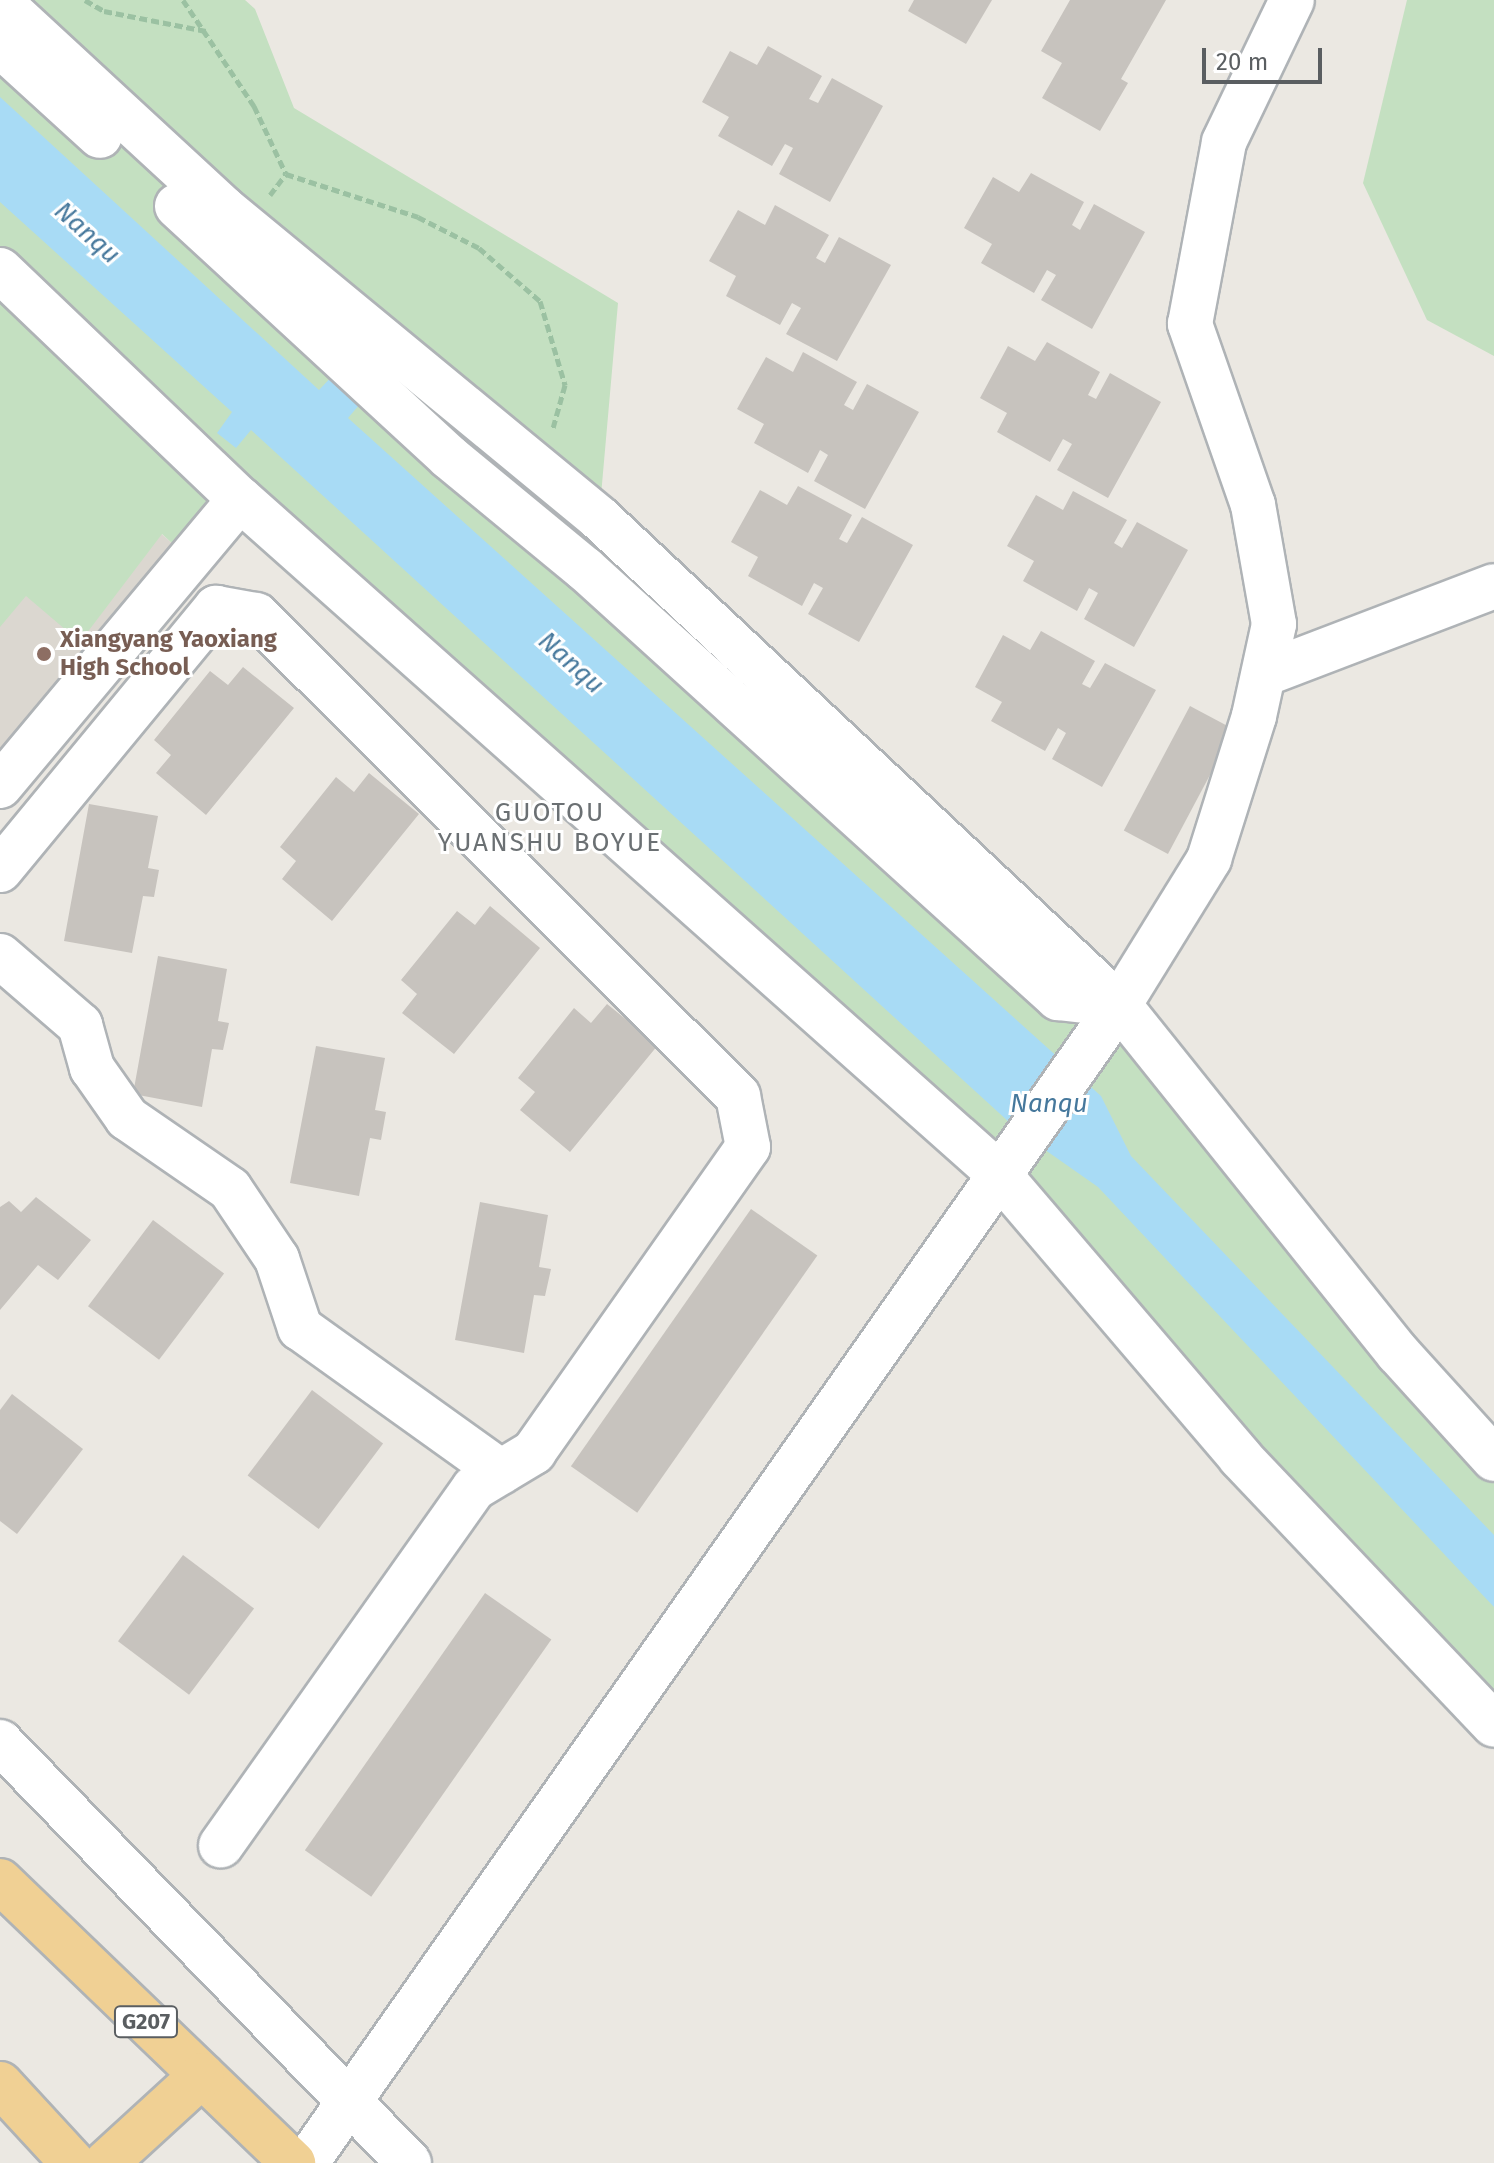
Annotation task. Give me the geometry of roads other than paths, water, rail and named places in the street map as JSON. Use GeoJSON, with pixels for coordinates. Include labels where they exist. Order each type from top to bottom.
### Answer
{"type":"FeatureCollection","features":[{"type":"Feature","properties":{"kind":"highway","name":"G207"},"geometry":{"type":"LineString","coordinates":[[0,1881],[293,2163]]}},
{"type":"Feature","properties":{"kind":"highway"},"geometry":{"type":"LineString","coordinates":[[106,2163],[202,2075]]}},
{"type":"Feature","properties":{"kind":"highway"},"geometry":{"type":"LineString","coordinates":[[0,2084],[73,2163]]}},
{"type":"Feature","properties":{"kind":"street"},"geometry":{"type":"LineString","coordinates":[[306,2163],[997,1172],[1119,1005],[1209,859],[1264,674],[1274,624],[1253,505],[1190,324],[1224,142],[1292,0]]}},
{"type":"Feature","properties":{"kind":"street"},"geometry":{"type":"LineString","coordinates":[[0,2],[223,208],[599,518],[1119,1005],[1398,1353],[1494,1459]]}},
{"type":"Feature","properties":{"kind":"street"},"geometry":{"type":"LineString","coordinates":[[0,45],[449,457],[585,569],[1058,998],[1119,1005]]}},
{"type":"Feature","properties":{"kind":"street"},"geometry":{"type":"LineString","coordinates":[[0,270],[240,499],[997,1172],[1240,1457],[1494,1725]]}},
{"type":"Feature","properties":{"kind":"street"},"geometry":{"type":"LineString","coordinates":[[0,786],[240,499]]}},
{"type":"Feature","properties":{"kind":"street"},"geometry":{"type":"LineString","coordinates":[[1264,674],[1494,586]]}},
{"type":"Feature","properties":{"kind":"street"},"geometry":{"type":"LineString","coordinates":[[0,870],[216,608],[256,615],[738,1096],[748,1147],[534,1452],[474,1488],[221,1845]]}},
{"type":"Feature","properties":{"kind":"street"},"geometry":{"type":"LineString","coordinates":[[0,956],[80,1025],[92,1068],[127,1118],[230,1189],[277,1259],[300,1328],[501,1472]]}},
{"type":"Feature","properties":{"kind":"street"},"geometry":{"type":"LineString","coordinates":[[0,1742],[409,2163]]}},
{"type":"Feature","properties":{"kind":"water","name":"Nanqu"},"geometry":{"type":"Polygon","coordinates":[[[0,97],[319,390],[338,370],[366,397],[348,418],[1101,1096],[1131,1156],[1494,1535],[1494,1607],[1098,1187],[1021,1133],[251,430],[236,448],[217,433],[232,412],[0,202],[0,97]]]}},
{"type":"Feature","properties":{"kind":"place","name":"Xiangyang Yaoxiang High School"},"geometry":{"type":"Point","coordinates":[44,654]}},
{"type":"Feature","properties":{"kind":"district","name":"GUOTOU YUANSHU BOYUE"},"geometry":{"type":"Point","coordinates":[550,828]}}]}
